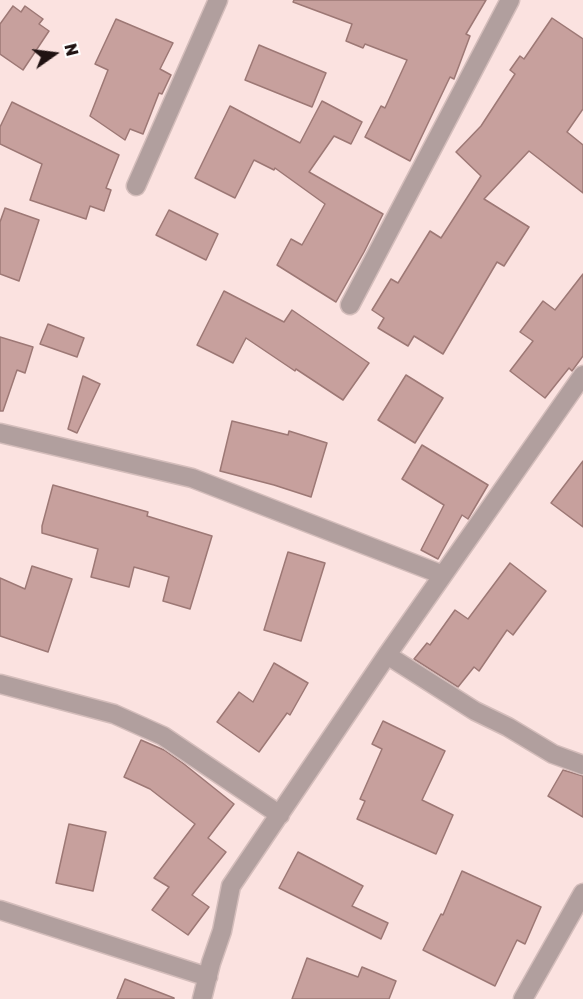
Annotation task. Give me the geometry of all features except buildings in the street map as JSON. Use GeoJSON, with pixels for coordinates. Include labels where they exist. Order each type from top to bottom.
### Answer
{"type":"FeatureCollection","features":[{"type":"Feature","properties":{"kind":"street"},"geometry":{"type":"LineString","coordinates":[[136,186],[218,0]]}},
{"type":"Feature","properties":{"kind":"street"},"geometry":{"type":"LineString","coordinates":[[350,305],[510,0]]}},
{"type":"Feature","properties":{"kind":"street"},"geometry":{"type":"LineString","coordinates":[[202,999],[222,931],[231,886],[387,655],[583,375]]}},
{"type":"Feature","properties":{"kind":"street"},"geometry":{"type":"LineString","coordinates":[[0,433],[192,478],[443,575]]}},
{"type":"Feature","properties":{"kind":"street"},"geometry":{"type":"LineString","coordinates":[[387,655],[475,711],[553,754],[583,765]]}},
{"type":"Feature","properties":{"kind":"street"},"geometry":{"type":"LineString","coordinates":[[0,684],[114,714],[163,736],[280,815]]}},
{"type":"Feature","properties":{"kind":"street"},"geometry":{"type":"LineString","coordinates":[[523,999],[583,893]]}},
{"type":"Feature","properties":{"kind":"street"},"geometry":{"type":"LineString","coordinates":[[0,910],[208,977]]}}]}
